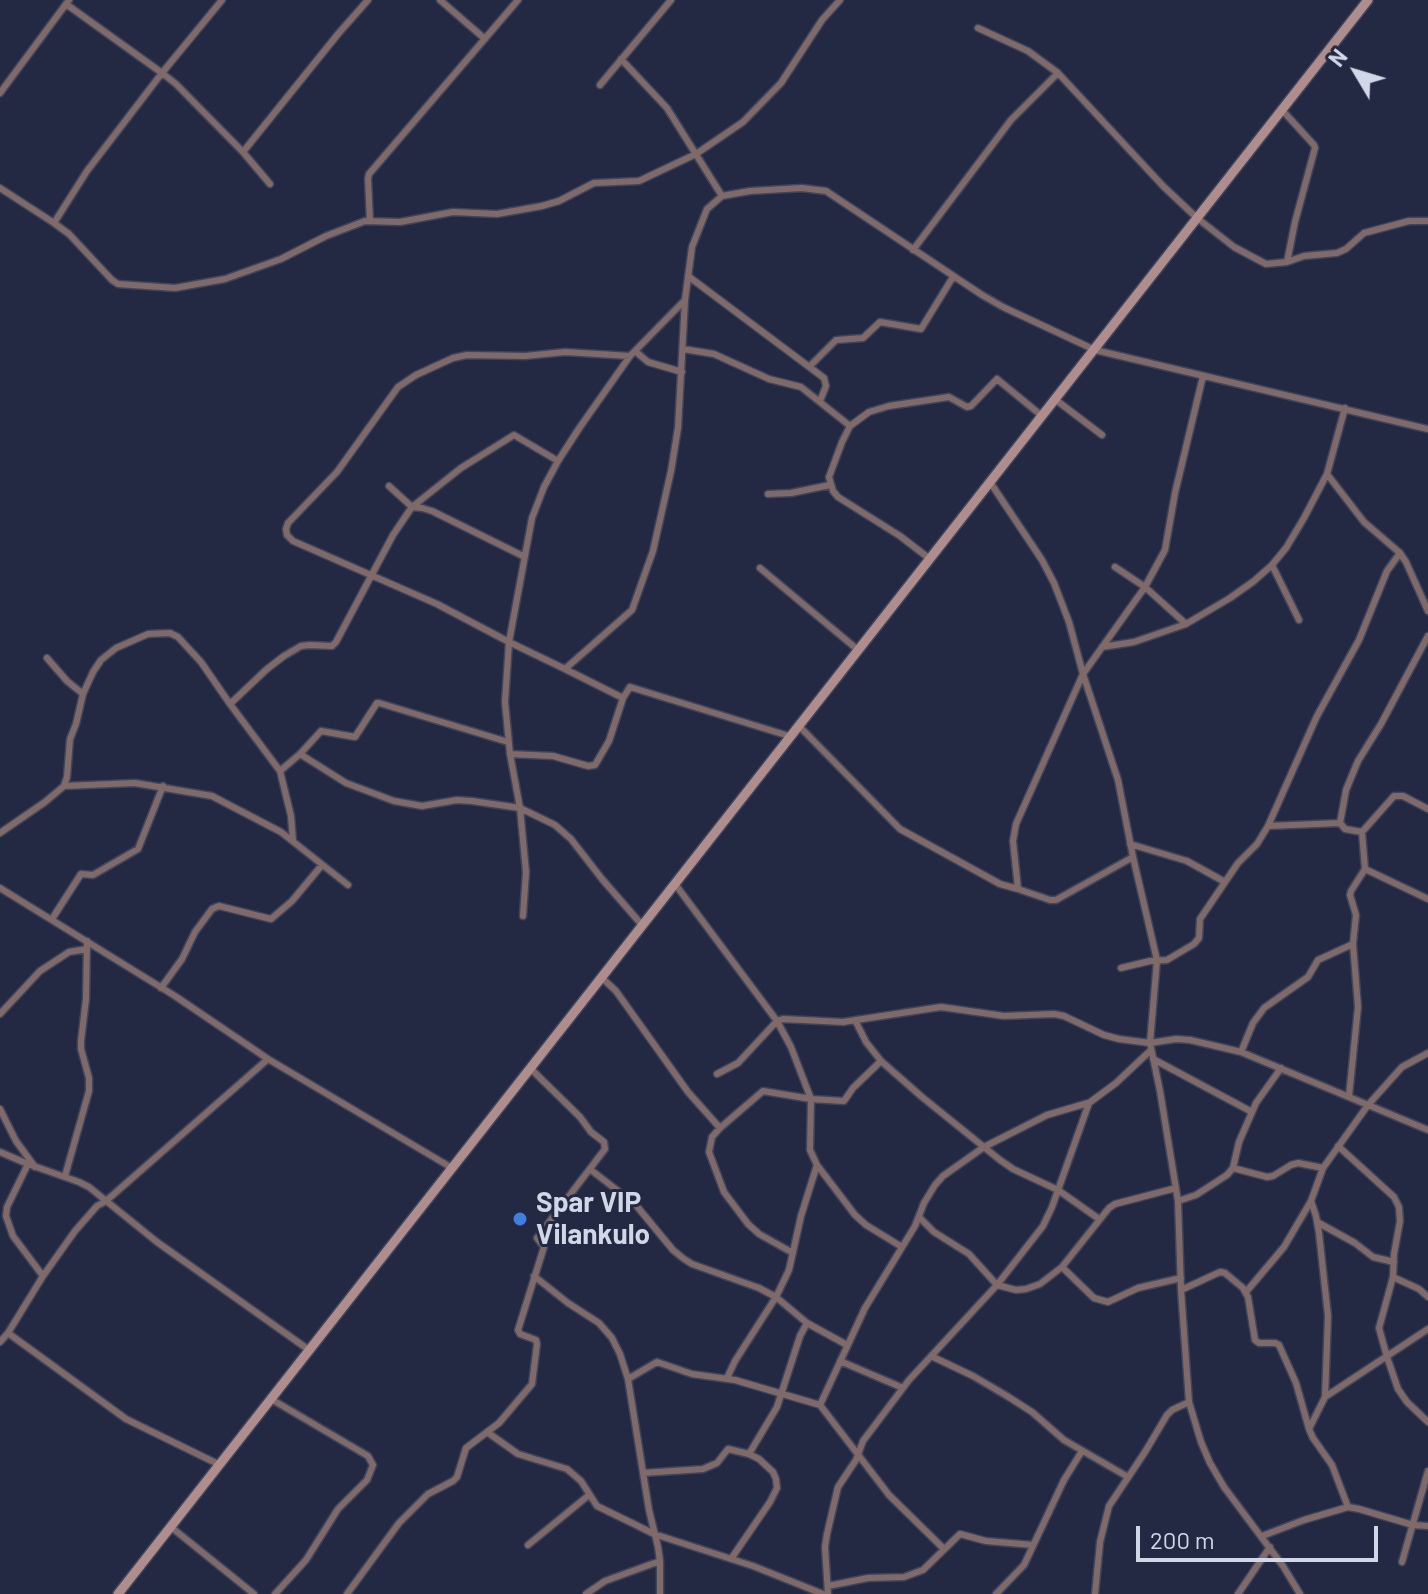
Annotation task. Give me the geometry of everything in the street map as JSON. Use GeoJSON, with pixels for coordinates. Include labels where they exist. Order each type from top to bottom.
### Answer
{"type":"FeatureCollection","features":[{"type":"Feature","properties":{"kind":"main road"},"geometry":{"type":"LineString","coordinates":[[118,1594],[1368,0]]}},
{"type":"Feature","properties":{"kind":"street"},"geometry":{"type":"LineString","coordinates":[[54,223],[87,171],[222,0]]}},
{"type":"Feature","properties":{"kind":"street"},"geometry":{"type":"LineString","coordinates":[[243,152],[368,0]]}},
{"type":"Feature","properties":{"kind":"street"},"geometry":{"type":"LineString","coordinates":[[440,0],[485,39]]}},
{"type":"Feature","properties":{"kind":"street"},"geometry":{"type":"LineString","coordinates":[[370,221],[369,174],[518,0]]}},
{"type":"Feature","properties":{"kind":"street"},"geometry":{"type":"LineString","coordinates":[[600,85],[671,0]]}},
{"type":"Feature","properties":{"kind":"street"},"geometry":{"type":"LineString","coordinates":[[0,188],[69,234],[118,284],[175,288],[225,279],[281,259],[358,223],[400,222],[453,212],[497,214],[559,201],[594,183],[639,181],[696,154],[743,122],[781,83],[822,20],[840,0]]}},
{"type":"Feature","properties":{"kind":"street"},"geometry":{"type":"LineString","coordinates":[[0,93],[68,2],[176,84],[270,184]]}},
{"type":"Feature","properties":{"kind":"street"},"geometry":{"type":"LineString","coordinates":[[978,28],[1028,51],[1058,73],[1197,218],[1234,247],[1266,264],[1337,253],[1364,233],[1409,221],[1428,221]]}},
{"type":"Feature","properties":{"kind":"street"},"geometry":{"type":"LineString","coordinates":[[621,59],[667,108],[722,196]]}},
{"type":"Feature","properties":{"kind":"street"},"geometry":{"type":"LineString","coordinates":[[913,250],[1011,120],[1058,73]]}},
{"type":"Feature","properties":{"kind":"street"},"geometry":{"type":"LineString","coordinates":[[1283,111],[1315,148],[1287,262]]}},
{"type":"Feature","properties":{"kind":"street"},"geometry":{"type":"LineString","coordinates":[[565,669],[628,615],[653,551],[678,428],[685,300],[692,247],[707,209],[722,196],[802,188],[826,191],[1003,307],[1095,350],[1428,429]]}},
{"type":"Feature","properties":{"kind":"street"},"geometry":{"type":"LineString","coordinates":[[688,276],[824,378],[826,386],[820,401]]}},
{"type":"Feature","properties":{"kind":"street"},"geometry":{"type":"LineString","coordinates":[[810,366],[831,343],[863,338],[880,322],[921,329],[953,277]]}},
{"type":"Feature","properties":{"kind":"street"},"geometry":{"type":"LineString","coordinates":[[523,916],[526,872],[505,702],[509,642],[532,518],[558,461],[632,354],[685,300]]}},
{"type":"Feature","properties":{"kind":"street"},"geometry":{"type":"LineString","coordinates":[[683,349],[714,354],[769,379],[801,387],[850,426]]}},
{"type":"Feature","properties":{"kind":"street"},"geometry":{"type":"LineString","coordinates":[[623,698],[437,604],[293,541],[286,529],[288,523],[337,472],[398,387],[453,358],[565,352],[632,354],[682,372]]}},
{"type":"Feature","properties":{"kind":"street"},"geometry":{"type":"LineString","coordinates":[[1018,889],[1013,841],[1016,824],[1083,674],[1145,587],[1165,550],[1203,376]]}},
{"type":"Feature","properties":{"kind":"street"},"geometry":{"type":"LineString","coordinates":[[930,559],[838,497],[830,485],[829,477],[850,426],[869,412],[889,406],[949,397],[969,407],[997,379],[1042,416]]}},
{"type":"Feature","properties":{"kind":"street"},"geometry":{"type":"LineString","coordinates":[[1056,400],[1102,435]]}},
{"type":"Feature","properties":{"kind":"street"},"geometry":{"type":"LineString","coordinates":[[1102,647],[1134,642],[1186,624],[1230,598],[1272,565],[1286,548],[1327,474],[1345,408]]}},
{"type":"Feature","properties":{"kind":"street"},"geometry":{"type":"LineString","coordinates":[[230,704],[267,669],[301,646],[332,646],[336,642],[393,535],[412,507],[461,468],[511,436],[518,436],[558,461]]}},
{"type":"Feature","properties":{"kind":"street"},"geometry":{"type":"LineString","coordinates":[[1327,474],[1364,522],[1400,553],[1428,611]]}},
{"type":"Feature","properties":{"kind":"street"},"geometry":{"type":"LineString","coordinates":[[990,482],[1036,551],[1054,583],[1069,622],[1083,674],[1115,766],[1157,960],[1150,1046],[1178,1201],[1189,1402],[1210,1463],[1300,1594]]}},
{"type":"Feature","properties":{"kind":"street"},"geometry":{"type":"LineString","coordinates":[[768,494],[830,485]]}},
{"type":"Feature","properties":{"kind":"street"},"geometry":{"type":"LineString","coordinates":[[389,486],[412,507],[432,511],[523,556]]}},
{"type":"Feature","properties":{"kind":"street"},"geometry":{"type":"LineString","coordinates":[[1121,968],[1167,960],[1194,944],[1200,934],[1200,919],[1268,826],[1317,716],[1359,640],[1387,571],[1400,553]]}},
{"type":"Feature","properties":{"kind":"street"},"geometry":{"type":"LineString","coordinates":[[1272,565],[1299,620]]}},
{"type":"Feature","properties":{"kind":"street"},"geometry":{"type":"LineString","coordinates":[[1115,567],[1145,587],[1186,624]]}},
{"type":"Feature","properties":{"kind":"street"},"geometry":{"type":"LineString","coordinates":[[760,568],[858,650]]}},
{"type":"Feature","properties":{"kind":"street"},"geometry":{"type":"LineString","coordinates":[[0,833],[64,786],[70,739],[83,694],[101,660],[116,648],[148,634],[170,633],[178,637],[201,662],[280,771],[291,816],[293,841]]}},
{"type":"Feature","properties":{"kind":"street"},"geometry":{"type":"LineString","coordinates":[[1340,823],[1353,770],[1428,636]]}},
{"type":"Feature","properties":{"kind":"street"},"geometry":{"type":"LineString","coordinates":[[47,658],[83,694]]}},
{"type":"Feature","properties":{"kind":"street"},"geometry":{"type":"LineString","coordinates":[[510,754],[553,756],[588,766],[595,765],[609,741],[626,690],[630,687],[789,736]]}},
{"type":"Feature","properties":{"kind":"street"},"geometry":{"type":"LineString","coordinates":[[280,771],[321,731],[355,737],[378,703],[508,742]]}},
{"type":"Feature","properties":{"kind":"street"},"geometry":{"type":"LineString","coordinates":[[798,725],[900,829],[1000,884],[1050,900],[1061,899],[1133,857]]}},
{"type":"Feature","properties":{"kind":"street"},"geometry":{"type":"LineString","coordinates":[[300,754],[346,783],[394,801],[422,806],[457,800],[520,808],[555,825],[571,839],[642,925]]}},
{"type":"Feature","properties":{"kind":"street"},"geometry":{"type":"LineString","coordinates":[[64,786],[119,783],[163,786],[212,796],[293,841],[348,885]]}},
{"type":"Feature","properties":{"kind":"street"},"geometry":{"type":"LineString","coordinates":[[52,919],[81,874],[93,875],[136,851],[163,786]]}},
{"type":"Feature","properties":{"kind":"street"},"geometry":{"type":"LineString","coordinates":[[1349,1096],[1358,1007],[1353,944],[1356,915],[1350,895],[1365,869],[1362,832],[1398,795],[1428,809]]}},
{"type":"Feature","properties":{"kind":"street"},"geometry":{"type":"LineString","coordinates":[[1268,826],[1340,823]]}},
{"type":"Feature","properties":{"kind":"street"},"geometry":{"type":"LineString","coordinates":[[1340,823],[1345,829],[1362,832]]}},
{"type":"Feature","properties":{"kind":"street"},"geometry":{"type":"LineString","coordinates":[[1130,844],[1174,856],[1225,882]]}},
{"type":"Feature","properties":{"kind":"street"},"geometry":{"type":"LineString","coordinates":[[161,988],[215,906],[271,919],[292,901],[322,865]]}},
{"type":"Feature","properties":{"kind":"street"},"geometry":{"type":"LineString","coordinates":[[1365,869],[1428,899]]}},
{"type":"Feature","properties":{"kind":"street"},"geometry":{"type":"LineString","coordinates":[[675,884],[777,1021],[791,1047],[811,1099],[810,1150],[817,1165],[855,1215],[902,1247]]}},
{"type":"Feature","properties":{"kind":"street"},"geometry":{"type":"LineString","coordinates":[[0,888],[268,1059],[452,1168]]}},
{"type":"Feature","properties":{"kind":"street"},"geometry":{"type":"LineString","coordinates":[[1241,1052],[1253,1023],[1264,1008],[1308,977],[1318,960],[1353,944]]}},
{"type":"Feature","properties":{"kind":"street"},"geometry":{"type":"LineString","coordinates":[[0,1014],[40,971],[69,952],[87,945]]}},
{"type":"Feature","properties":{"kind":"street"},"geometry":{"type":"LineString","coordinates":[[65,1176],[89,1091],[89,1078],[81,1049],[87,945]]}},
{"type":"Feature","properties":{"kind":"street"},"geometry":{"type":"LineString","coordinates":[[601,977],[616,991],[688,1092],[720,1128]]}},
{"type":"Feature","properties":{"kind":"street"},"geometry":{"type":"LineString","coordinates":[[717,1074],[738,1063],[777,1021],[843,1022],[941,1007],[1004,1016],[1054,1014],[1104,1035],[1150,1046],[1176,1039],[1241,1052],[1428,1130]]}},
{"type":"Feature","properties":{"kind":"street"},"geometry":{"type":"LineString","coordinates":[[855,1020],[866,1042],[881,1061],[922,1097],[1013,1169],[1058,1190],[1099,1219]]}},
{"type":"Feature","properties":{"kind":"street"},"geometry":{"type":"LineString","coordinates":[[820,1405],[865,1308],[919,1217],[928,1196],[943,1176],[984,1147],[1047,1115],[1089,1103],[1116,1083],[1150,1046]]}},
{"type":"Feature","properties":{"kind":"street"},"geometry":{"type":"LineString","coordinates":[[1246,1292],[1284,1247],[1311,1201],[1323,1168],[1368,1105],[1402,1067],[1428,1053]]}},
{"type":"Feature","properties":{"kind":"street"},"geometry":{"type":"LineString","coordinates":[[0,1342],[43,1276],[97,1206],[268,1059]]}},
{"type":"Feature","properties":{"kind":"street"},"geometry":{"type":"LineString","coordinates":[[1153,1059],[1252,1112]]}},
{"type":"Feature","properties":{"kind":"street"},"geometry":{"type":"LineString","coordinates":[[793,1253],[759,1234],[724,1192],[709,1152],[712,1137],[763,1091],[844,1101],[881,1061]]}},
{"type":"Feature","properties":{"kind":"street"},"geometry":{"type":"LineString","coordinates":[[347,1594],[399,1523],[428,1494],[457,1477],[466,1448],[507,1416],[532,1384],[536,1340],[520,1334],[518,1330],[544,1247],[537,1238],[605,1149],[604,1142],[530,1068]]}},
{"type":"Feature","properties":{"kind":"street"},"geometry":{"type":"LineString","coordinates":[[1178,1201],[1196,1195],[1233,1168],[1239,1142],[1252,1112],[1281,1068]]}},
{"type":"Feature","properties":{"kind":"street"},"geometry":{"type":"LineString","coordinates":[[826,1591],[825,1547],[838,1487],[859,1455],[863,1441],[903,1388],[997,1285],[1043,1226],[1089,1103]]}},
{"type":"Feature","properties":{"kind":"street"},"geometry":{"type":"LineString","coordinates":[[0,1109],[31,1166]]}},
{"type":"Feature","properties":{"kind":"street"},"geometry":{"type":"LineString","coordinates":[[1338,1146],[1394,1197],[1399,1207],[1393,1277],[1379,1328],[1398,1389],[1428,1422]]}},
{"type":"Feature","properties":{"kind":"street"},"geometry":{"type":"LineString","coordinates":[[0,1152],[89,1187],[157,1242],[309,1350]]}},
{"type":"Feature","properties":{"kind":"street"},"geometry":{"type":"LineString","coordinates":[[1233,1168],[1267,1177],[1298,1163],[1323,1168]]}},
{"type":"Feature","properties":{"kind":"street"},"geometry":{"type":"LineString","coordinates":[[727,1378],[789,1270],[817,1165]]}},
{"type":"Feature","properties":{"kind":"street"},"geometry":{"type":"LineString","coordinates":[[31,1166],[4,1206],[13,1236],[43,1276]]}},
{"type":"Feature","properties":{"kind":"street"},"geometry":{"type":"LineString","coordinates":[[591,1170],[635,1204],[684,1259],[759,1288],[776,1297],[807,1323],[847,1345]]}},
{"type":"Feature","properties":{"kind":"street"},"geometry":{"type":"LineString","coordinates":[[919,1217],[934,1232],[969,1254],[997,1285],[1026,1289],[1040,1284],[1062,1267],[1109,1208],[1176,1188]]}},
{"type":"Feature","properties":{"kind":"street"},"geometry":{"type":"LineString","coordinates":[[1309,1429],[1325,1397],[1328,1316],[1317,1222],[1311,1201]]}},
{"type":"Feature","properties":{"kind":"street"},"geometry":{"type":"LineString","coordinates":[[1317,1222],[1373,1257],[1394,1262]]}},
{"type":"Feature","properties":{"kind":"street"},"geometry":{"type":"LineString","coordinates":[[1062,1267],[1094,1298],[1108,1302],[1138,1288],[1181,1278]]}},
{"type":"Feature","properties":{"kind":"street"},"geometry":{"type":"LineString","coordinates":[[1181,1290],[1220,1272],[1246,1292],[1255,1340],[1279,1345],[1296,1383],[1309,1429],[1332,1465],[1348,1507]]}},
{"type":"Feature","properties":{"kind":"street"},"geometry":{"type":"LineString","coordinates":[[534,1276],[599,1323],[620,1354],[628,1379],[660,1561],[660,1594]]}},
{"type":"Feature","properties":{"kind":"street"},"geometry":{"type":"LineString","coordinates":[[1393,1277],[1419,1289],[1428,1297]]}},
{"type":"Feature","properties":{"kind":"street"},"geometry":{"type":"LineString","coordinates":[[749,1454],[777,1407],[807,1323]]}},
{"type":"Feature","properties":{"kind":"street"},"geometry":{"type":"LineString","coordinates":[[1325,1397],[1428,1329]]}},
{"type":"Feature","properties":{"kind":"street"},"geometry":{"type":"LineString","coordinates":[[8,1333],[126,1419],[220,1465]]}},
{"type":"Feature","properties":{"kind":"street"},"geometry":{"type":"LineString","coordinates":[[931,1356],[1024,1406],[1064,1440],[1128,1477]]}},
{"type":"Feature","properties":{"kind":"street"},"geometry":{"type":"LineString","coordinates":[[840,1361],[903,1388]]}},
{"type":"Feature","properties":{"kind":"street"},"geometry":{"type":"LineString","coordinates":[[628,1379],[657,1362],[702,1377],[727,1378],[820,1405],[889,1495],[944,1549]]}},
{"type":"Feature","properties":{"kind":"street"},"geometry":{"type":"LineString","coordinates":[[271,1399],[368,1456],[373,1465],[367,1480],[338,1509],[306,1560],[275,1594]]}},
{"type":"Feature","properties":{"kind":"street"},"geometry":{"type":"LineString","coordinates":[[1095,1594],[1100,1542],[1109,1506],[1167,1415],[1189,1402]]}},
{"type":"Feature","properties":{"kind":"street"},"geometry":{"type":"LineString","coordinates":[[487,1432],[518,1454],[567,1469],[581,1481],[597,1506],[654,1534],[826,1591],[868,1578],[904,1577],[923,1570],[960,1534],[986,1541],[1033,1545]]}},
{"type":"Feature","properties":{"kind":"street"},"geometry":{"type":"LineString","coordinates":[[643,1473],[703,1469],[717,1463],[728,1449],[759,1459],[773,1472],[777,1488],[731,1559]]}},
{"type":"Feature","properties":{"kind":"street"},"geometry":{"type":"LineString","coordinates":[[996,1594],[1019,1571],[1064,1480],[1082,1451]]}},
{"type":"Feature","properties":{"kind":"street"},"geometry":{"type":"LineString","coordinates":[[1402,1562],[1428,1471]]}},
{"type":"Feature","properties":{"kind":"street"},"geometry":{"type":"LineString","coordinates":[[528,1545],[589,1495]]}},
{"type":"Feature","properties":{"kind":"street"},"geometry":{"type":"LineString","coordinates":[[1262,1536],[1348,1507],[1413,1525],[1428,1526]]}},
{"type":"Feature","properties":{"kind":"street"},"geometry":{"type":"LineString","coordinates":[[171,1527],[254,1594]]}},
{"type":"Feature","properties":{"kind":"street"},"geometry":{"type":"LineString","coordinates":[[1238,1594],[1270,1547]]}},
{"type":"Feature","properties":{"kind":"street"},"geometry":{"type":"LineString","coordinates":[[586,1594],[605,1581],[660,1561]]}},
{"type":"Feature","properties":{"kind":"place","name":"Spar VIP Vilankulo"},"geometry":{"type":"Point","coordinates":[520,1219]}}]}
